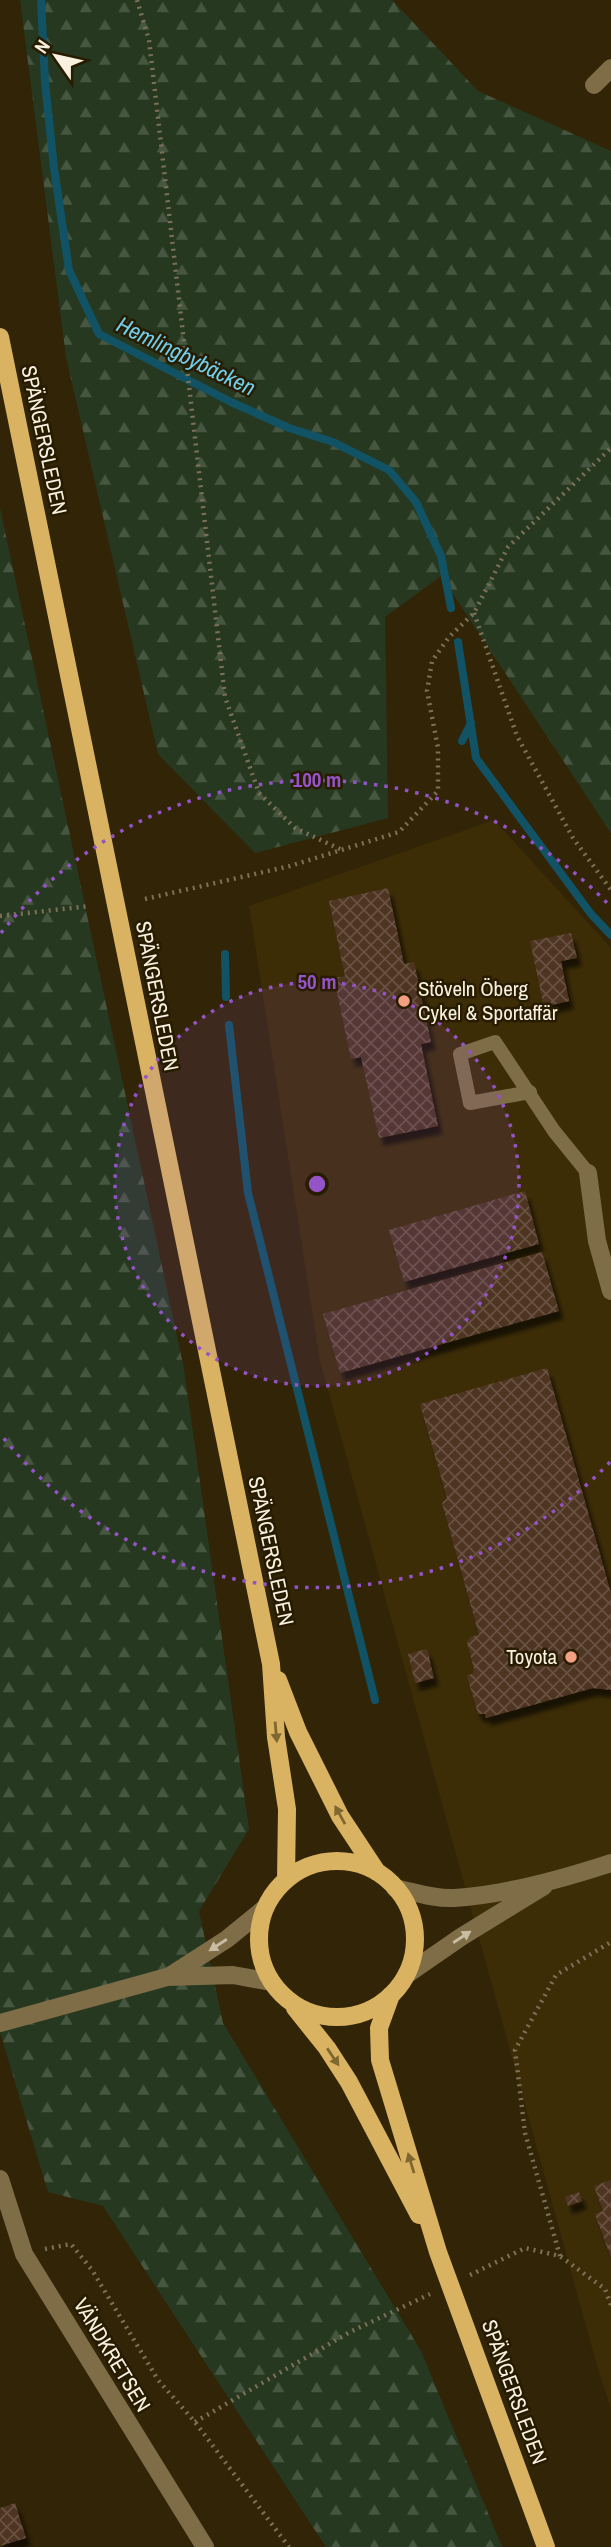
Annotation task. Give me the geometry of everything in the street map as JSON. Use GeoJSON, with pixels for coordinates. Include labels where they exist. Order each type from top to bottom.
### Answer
{"type":"FeatureCollection","features":[{"type":"Feature","properties":{"kind":"main road","name":"SPÄNGERSLEDEN"},"geometry":{"type":"LineString","coordinates":[[0,337],[271,1664],[276,1737],[287,1809],[286,1880]]}},
{"type":"Feature","properties":{"kind":"main road","name":"SPÄNGERSLEDEN"},"geometry":{"type":"LineString","coordinates":[[271,1664],[298,1732],[340,1816],[377,1872],[395,1888],[408,1907],[414,1930],[414,1953],[406,1975],[391,1995],[379,2028],[380,2060],[439,2252],[546,2547]]}},
{"type":"Feature","properties":{"kind":"main road","name":"SPÄNGERSLEDEN"},"geometry":{"type":"LineString","coordinates":[[377,1872],[354,1863],[330,1861],[307,1867],[286,1880],[274,1892],[265,1908],[258,1933],[261,1959],[271,1982],[327,2048],[349,2082],[439,2252]]}},
{"type":"Feature","properties":{"kind":"main road","name":"SPÄNGERSLEDEN"},"geometry":{"type":"LineString","coordinates":[[291,2003],[316,2015],[343,2017],[369,2011],[391,1995]]}},
{"type":"Feature","properties":{"kind":"street"},"geometry":{"type":"LineString","coordinates":[[594,85],[611,68]]}},
{"type":"Feature","properties":{"kind":"street"},"geometry":{"type":"LineString","coordinates":[[588,1173],[597,1241],[611,1291]]}},
{"type":"Feature","properties":{"kind":"street"},"geometry":{"type":"LineString","coordinates":[[395,1888],[427,1896],[452,1898],[552,1882],[611,1863]]}},
{"type":"Feature","properties":{"kind":"street"},"geometry":{"type":"LineString","coordinates":[[406,1975],[461,1937],[552,1882]]}},
{"type":"Feature","properties":{"kind":"street"},"geometry":{"type":"LineString","coordinates":[[167,1977],[227,1939],[265,1908]]}},
{"type":"Feature","properties":{"kind":"street"},"geometry":{"type":"LineString","coordinates":[[0,2023],[167,1977],[233,1975],[271,1982]]}},
{"type":"Feature","properties":{"kind":"street","name":"VÄNDKRETSEN"},"geometry":{"type":"LineString","coordinates":[[0,2179],[24,2254],[205,2547]]}},
{"type":"Feature","properties":{"kind":"lane"},"geometry":{"type":"LineString","coordinates":[[530,1092],[470,1103],[460,1054],[495,1042],[530,1092],[554,1131],[588,1173]]}},
{"type":"Feature","properties":{"kind":"path"},"geometry":{"type":"LineString","coordinates":[[137,0],[149,40],[225,697],[259,793],[295,828],[342,850]]}},
{"type":"Feature","properties":{"kind":"path"},"geometry":{"type":"LineString","coordinates":[[145,900],[290,866],[399,831],[438,791],[438,748],[427,691],[432,661],[449,637],[474,613],[508,547],[611,448]]}},
{"type":"Feature","properties":{"kind":"path"},"geometry":{"type":"LineString","coordinates":[[474,613],[517,736],[573,838],[611,890]]}},
{"type":"Feature","properties":{"kind":"path"},"geometry":{"type":"LineString","coordinates":[[0,916],[90,906]]}},
{"type":"Feature","properties":{"kind":"path"},"geometry":{"type":"LineString","coordinates":[[561,2256],[525,2133],[515,2050],[556,1975],[611,1942]]}},
{"type":"Feature","properties":{"kind":"path"},"geometry":{"type":"LineString","coordinates":[[24,2254],[71,2244],[92,2270],[158,2380],[195,2423],[289,2547]]}},
{"type":"Feature","properties":{"kind":"path"},"geometry":{"type":"LineString","coordinates":[[525,2248],[561,2256],[604,2289],[611,2305]]}},
{"type":"Feature","properties":{"kind":"path"},"geometry":{"type":"LineString","coordinates":[[195,2423],[350,2332]]}},
{"type":"Feature","properties":{"kind":"shaded area"},"geometry":{"type":"Polygon","coordinates":[[[494,820],[611,948],[611,2408],[599,2373],[320,1361],[249,906],[494,820]]]}},
{"type":"Feature","properties":{"kind":"green space"},"geometry":{"type":"Polygon","coordinates":[[[20,0],[392,0],[478,91],[611,151],[611,833],[441,576],[385,617],[388,818],[255,853],[158,754],[66,357],[20,0]]]}},
{"type":"Feature","properties":{"kind":"green space"},"geometry":{"type":"Polygon","coordinates":[[[0,508],[184,1369],[249,1829],[199,1911],[223,2023],[421,2351],[502,2547],[326,2547],[103,2206],[48,2192],[0,2032],[0,508]]]}},
{"type":"Feature","properties":{"kind":"building"},"geometry":{"type":"Polygon","coordinates":[[[388,888],[404,964],[414,962],[431,1042],[421,1044],[438,1126],[379,1138],[361,1057],[351,1059],[334,978],[345,976],[329,901],[388,888]]]}},
{"type":"Feature","properties":{"kind":"building"},"geometry":{"type":"Polygon","coordinates":[[[571,933],[577,958],[561,961],[569,1001],[544,1007],[530,941],[571,933]]]}},
{"type":"Feature","properties":{"kind":"building"},"geometry":{"type":"Polygon","coordinates":[[[525,1191],[539,1244],[404,1282],[389,1230],[525,1191]]]}},
{"type":"Feature","properties":{"kind":"building"},"geometry":{"type":"Polygon","coordinates":[[[542,1252],[559,1311],[340,1373],[323,1314],[542,1252]]]}},
{"type":"Feature","properties":{"kind":"building"},"geometry":{"type":"Polygon","coordinates":[[[547,1368],[611,1593],[611,1690],[593,1688],[486,1718],[485,1714],[478,1714],[467,1676],[473,1673],[474,1669],[467,1642],[471,1637],[479,1635],[442,1503],[447,1498],[420,1404],[547,1368]]]}},
{"type":"Feature","properties":{"kind":"building"},"geometry":{"type":"Polygon","coordinates":[[[427,1649],[434,1678],[415,1683],[408,1654],[427,1649]]]}},
{"type":"Feature","properties":{"kind":"building"},"geometry":{"type":"Polygon","coordinates":[[[611,2180],[611,2258],[595,2214],[603,2211],[594,2186],[611,2180]]]}},
{"type":"Feature","properties":{"kind":"building"},"geometry":{"type":"Polygon","coordinates":[[[579,2192],[582,2201],[568,2206],[565,2197],[579,2192]]]}},
{"type":"Feature","properties":{"kind":"building"},"geometry":{"type":"Polygon","coordinates":[[[15,2503],[26,2538],[0,2546],[0,2508],[15,2503]]]}},
{"type":"Feature","properties":{"kind":"waterway","name":"Hemlingbybäcken"},"geometry":{"type":"LineString","coordinates":[[41,0],[45,82],[69,270],[99,334],[231,402],[289,428],[333,442],[389,470],[416,502],[441,556],[451,608]]}},
{"type":"Feature","properties":{"kind":"waterway","name":"Hemlingbybäcken"},"geometry":{"type":"LineString","coordinates":[[458,642],[476,758],[591,914],[611,935]]}},
{"type":"Feature","properties":{"kind":"waterway"},"geometry":{"type":"LineString","coordinates":[[462,741],[471,723]]}},
{"type":"Feature","properties":{"kind":"waterway"},"geometry":{"type":"LineString","coordinates":[[225,954],[226,997]]}},
{"type":"Feature","properties":{"kind":"waterway"},"geometry":{"type":"LineString","coordinates":[[229,1025],[248,1193],[375,1700]]}},
{"type":"Feature","properties":{"kind":"place","name":"Stöveln Öberg Cykel & Sportaffär"},"geometry":{"type":"Point","coordinates":[404,1001]}},
{"type":"Feature","properties":{"kind":"place","name":"Toyota"},"geometry":{"type":"Point","coordinates":[571,1657]}}]}
